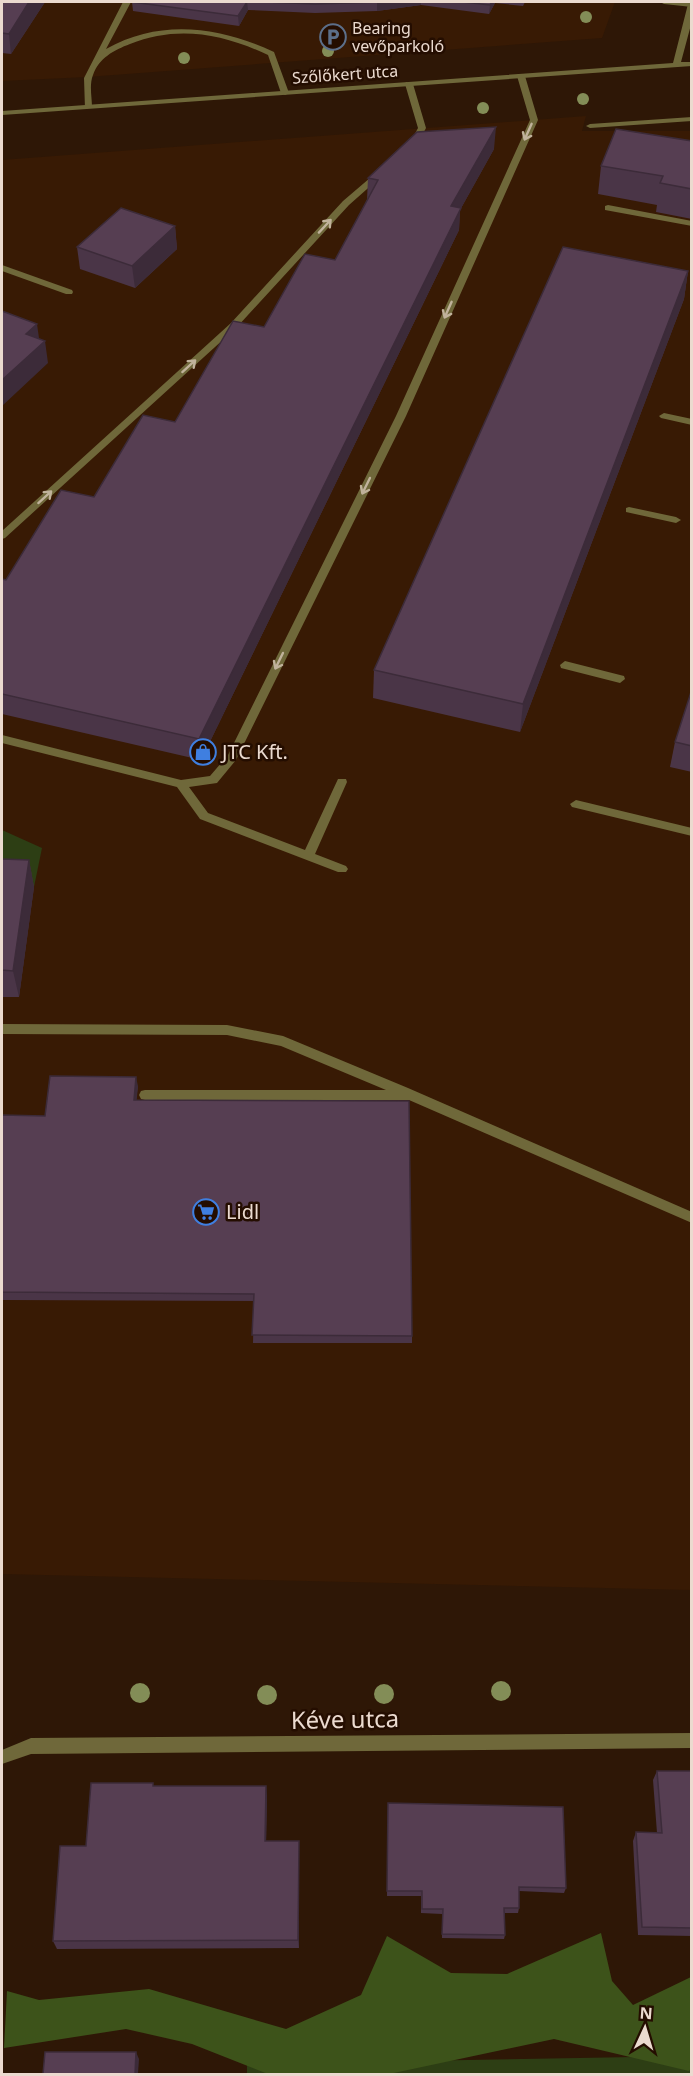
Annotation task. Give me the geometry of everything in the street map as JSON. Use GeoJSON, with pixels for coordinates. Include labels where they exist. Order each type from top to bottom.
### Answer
{"type":"FeatureCollection","features":[{"type":"Feature","properties":{"kind":"street"},"geometry":{"type":"LineString","coordinates":[[88,107],[87,77],[127,2]]}},
{"type":"Feature","properties":{"kind":"street"},"geometry":{"type":"LineString","coordinates":[[664,2],[691,5],[676,65]]}},
{"type":"Feature","properties":{"kind":"street"},"geometry":{"type":"LineString","coordinates":[[198,31],[202,21]]}},
{"type":"Feature","properties":{"kind":"street"},"geometry":{"type":"LineString","coordinates":[[115,27],[131,40]]}},
{"type":"Feature","properties":{"kind":"street"},"geometry":{"type":"LineString","coordinates":[[99,57],[131,40],[172,30],[198,31],[236,38],[271,54],[285,93]]}},
{"type":"Feature","properties":{"kind":"street","name":"Szőlőkert utca"},"geometry":{"type":"LineString","coordinates":[[2,113],[692,64]]}},
{"type":"Feature","properties":{"kind":"street"},"geometry":{"type":"LineString","coordinates":[[2,739],[181,784],[213,780],[232,757],[401,416],[534,120],[521,76]]}},
{"type":"Feature","properties":{"kind":"street"},"geometry":{"type":"LineString","coordinates":[[407,151],[416,143],[422,128],[409,84]]}},
{"type":"Feature","properties":{"kind":"street"},"geometry":{"type":"LineString","coordinates":[[590,126],[692,119]]}},
{"type":"Feature","properties":{"kind":"street"},"geometry":{"type":"LineString","coordinates":[[2,536],[234,325],[346,203],[390,166]]}},
{"type":"Feature","properties":{"kind":"street"},"geometry":{"type":"LineString","coordinates":[[608,208],[692,224]]}},
{"type":"Feature","properties":{"kind":"street"},"geometry":{"type":"LineString","coordinates":[[2,268],[69,292]]}},
{"type":"Feature","properties":{"kind":"street"},"geometry":{"type":"LineString","coordinates":[[664,416],[692,422]]}},
{"type":"Feature","properties":{"kind":"street"},"geometry":{"type":"LineString","coordinates":[[629,510],[676,520]]}},
{"type":"Feature","properties":{"kind":"street"},"geometry":{"type":"LineString","coordinates":[[565,665],[620,679]]}},
{"type":"Feature","properties":{"kind":"street"},"geometry":{"type":"LineString","coordinates":[[308,856],[342,782]]}},
{"type":"Feature","properties":{"kind":"street"},"geometry":{"type":"LineString","coordinates":[[181,784],[204,816],[342,869]]}},
{"type":"Feature","properties":{"kind":"street"},"geometry":{"type":"LineString","coordinates":[[576,804],[692,832]]}},
{"type":"Feature","properties":{"kind":"street"},"geometry":{"type":"LineString","coordinates":[[2,1029],[227,1030],[283,1041],[692,1218]]}},
{"type":"Feature","properties":{"kind":"street"},"geometry":{"type":"LineString","coordinates":[[145,1095],[410,1095]]}},
{"type":"Feature","properties":{"kind":"street","name":"Kéve utca"},"geometry":{"type":"LineString","coordinates":[[2,1757],[31,1746],[692,1740]]}},
{"type":"Feature","properties":{"kind":"shaded area"},"geometry":{"type":"Polygon","coordinates":[[[2,2],[615,2],[602,38],[87,77],[2,81],[2,2]]]}},
{"type":"Feature","properties":{"kind":"shaded area"},"geometry":{"type":"Polygon","coordinates":[[[586,116],[582,131],[691,131],[691,1590],[2,1574],[2,160],[586,116]]]}},
{"type":"Feature","properties":{"kind":"green space"},"geometry":{"type":"Polygon","coordinates":[[[2,830],[42,848],[34,887],[2,886],[2,830]]]}},
{"type":"Feature","properties":{"kind":"green space"},"geometry":{"type":"Polygon","coordinates":[[[601,1933],[612,1981],[633,2005],[691,1977],[692,2067],[689,2071],[554,2039],[389,2074],[268,2074],[192,2044],[126,2029],[4,2048],[7,1991],[39,2000],[149,1989],[286,2029],[361,1995],[387,1936],[451,1973],[507,1974],[601,1933]]]}},
{"type":"Feature","properties":{"kind":"green space"},"geometry":{"type":"Polygon","coordinates":[[[692,2056],[691,2074],[247,2074],[247,2064],[692,2056]]]}},
{"type":"Feature","properties":{"kind":"building"},"geometry":{"type":"Polygon","coordinates":[[[2,2],[29,2],[9,34],[2,33],[2,2]]]}},
{"type":"Feature","properties":{"kind":"building"},"geometry":{"type":"Polygon","coordinates":[[[132,2],[247,2],[238,16],[132,2]]]}},
{"type":"Feature","properties":{"kind":"building"},"geometry":{"type":"Polygon","coordinates":[[[266,2],[381,2],[315,4],[266,2]]]}},
{"type":"Feature","properties":{"kind":"building"},"geometry":{"type":"Polygon","coordinates":[[[463,2],[492,2],[490,5],[463,2]]]}},
{"type":"Feature","properties":{"kind":"building"},"geometry":{"type":"Polygon","coordinates":[[[496,127],[451,206],[461,208],[199,739],[2,694],[2,579],[6,580],[61,490],[94,497],[143,415],[175,422],[233,321],[264,327],[305,254],[335,260],[378,180],[368,178],[417,132],[496,127]]]}},
{"type":"Feature","properties":{"kind":"building"},"geometry":{"type":"Polygon","coordinates":[[[616,129],[692,141],[692,189],[660,183],[663,176],[601,166],[616,129]]]}},
{"type":"Feature","properties":{"kind":"building"},"geometry":{"type":"Polygon","coordinates":[[[121,208],[175,226],[132,266],[77,247],[121,208]]]}},
{"type":"Feature","properties":{"kind":"building"},"geometry":{"type":"Polygon","coordinates":[[[563,247],[688,271],[523,704],[374,670],[563,247]]]}},
{"type":"Feature","properties":{"kind":"building"},"geometry":{"type":"Polygon","coordinates":[[[2,311],[37,324],[26,334],[45,341],[2,380],[2,311]]]}},
{"type":"Feature","properties":{"kind":"building"},"geometry":{"type":"Polygon","coordinates":[[[692,689],[692,746],[675,742],[692,689]]]}},
{"type":"Feature","properties":{"kind":"building"},"geometry":{"type":"Polygon","coordinates":[[[2,859],[29,860],[13,971],[2,970],[2,859]]]}},
{"type":"Feature","properties":{"kind":"building","name":"Lidl"},"geometry":{"type":"Polygon","coordinates":[[[50,1076],[136,1077],[134,1100],[409,1101],[412,1336],[252,1335],[254,1294],[2,1292],[2,1115],[45,1116],[50,1076]]]}},
{"type":"Feature","properties":{"kind":"building"},"geometry":{"type":"Polygon","coordinates":[[[657,1771],[692,1771],[692,1928],[642,1927],[636,1832],[662,1833],[657,1771]]]}},
{"type":"Feature","properties":{"kind":"building"},"geometry":{"type":"Polygon","coordinates":[[[91,1783],[153,1783],[153,1786],[266,1786],[265,1841],[299,1841],[298,1940],[53,1941],[60,1846],[86,1846],[91,1783]]]}},
{"type":"Feature","properties":{"kind":"building"},"geometry":{"type":"Polygon","coordinates":[[[388,1803],[563,1807],[566,1888],[519,1887],[519,1908],[504,1908],[505,1935],[442,1934],[443,1909],[422,1909],[422,1891],[387,1891],[388,1803]]]}},
{"type":"Feature","properties":{"kind":"building"},"geometry":{"type":"Polygon","coordinates":[[[45,2052],[136,2052],[135,2074],[43,2074],[45,2052]]]}},
{"type":"Feature","properties":{"kind":"place","name":"Bearing vevőparkoló"},"geometry":{"type":"Point","coordinates":[333,37]}},
{"type":"Feature","properties":{"kind":"place","name":"JTC Kft."},"geometry":{"type":"Point","coordinates":[203,752]}},
{"type":"Feature","properties":{"kind":"place","name":"Lidl"},"geometry":{"type":"Point","coordinates":[206,1212]}}]}
